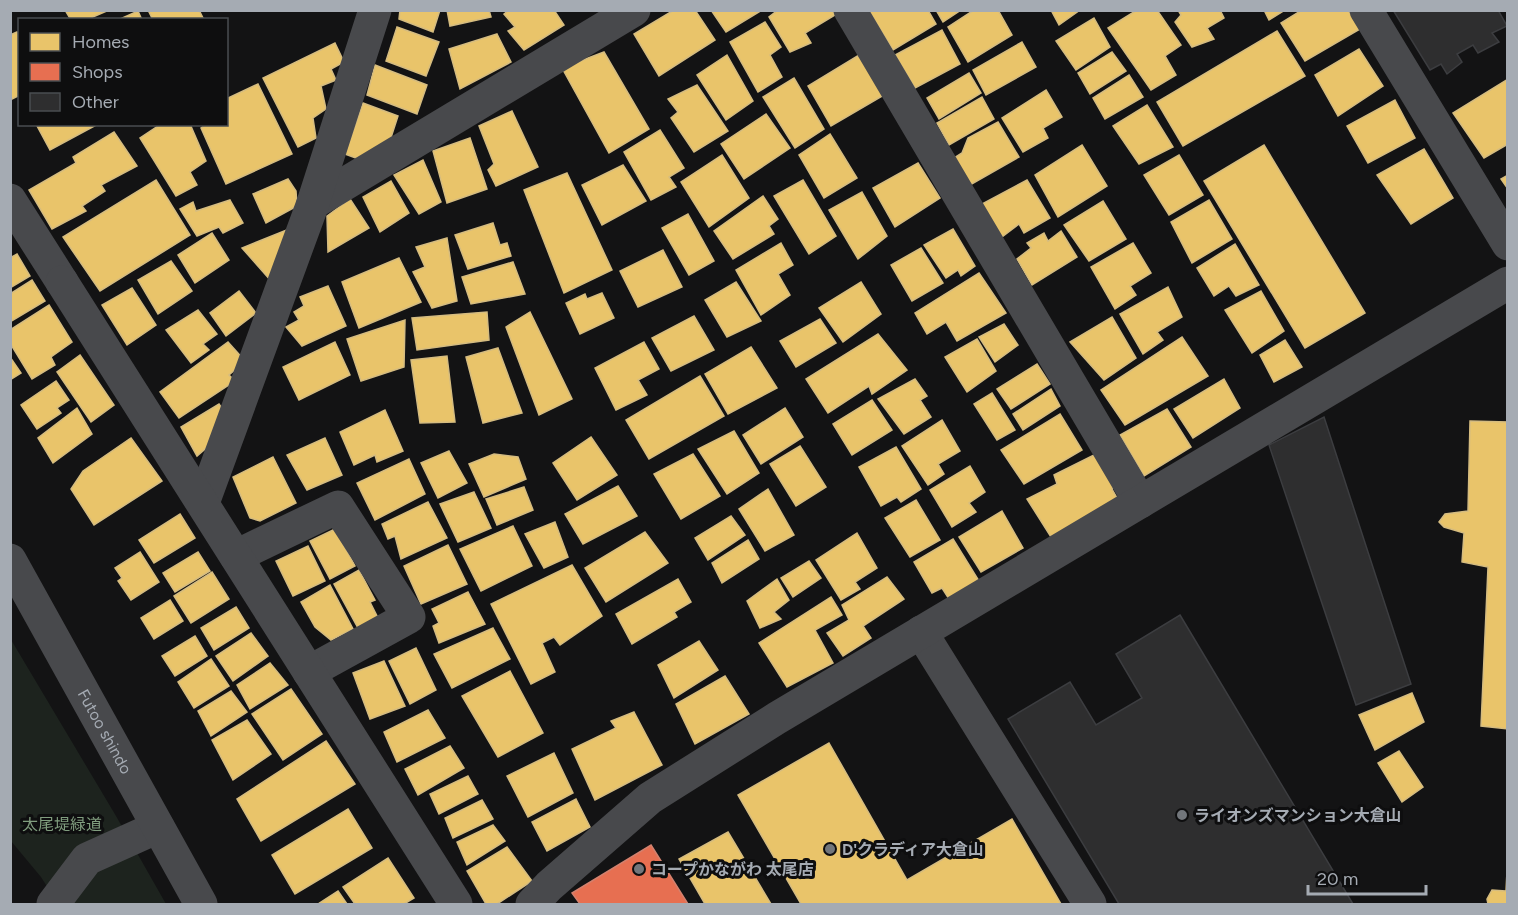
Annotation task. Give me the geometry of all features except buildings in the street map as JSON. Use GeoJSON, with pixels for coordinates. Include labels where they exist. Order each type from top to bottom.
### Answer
{"type":"FeatureCollection","features":[{"type":"Feature","properties":{"kind":"street"},"geometry":{"type":"LineString","coordinates":[[203,503],[313,203],[375,10]]}},
{"type":"Feature","properties":{"kind":"street"},"geometry":{"type":"LineString","coordinates":[[313,203],[634,10]]}},
{"type":"Feature","properties":{"kind":"street"},"geometry":{"type":"LineString","coordinates":[[850,10],[1140,502]]}},
{"type":"Feature","properties":{"kind":"street"},"geometry":{"type":"LineString","coordinates":[[1366,10],[1508,244]]}},
{"type":"Feature","properties":{"kind":"street"},"geometry":{"type":"LineString","coordinates":[[10,200],[456,904]]}},
{"type":"Feature","properties":{"kind":"street"},"geometry":{"type":"LineString","coordinates":[[532,904],[549,886],[650,798],[777,718],[1508,283]]}},
{"type":"Feature","properties":{"kind":"street"},"geometry":{"type":"LineString","coordinates":[[236,556],[338,507],[409,617],[309,672]]}},
{"type":"Feature","properties":{"kind":"street","name":"Futoo shindo"},"geometry":{"type":"LineString","coordinates":[[10,560],[201,904]]}},
{"type":"Feature","properties":{"kind":"street"},"geometry":{"type":"LineString","coordinates":[[921,632],[1090,904]]}},
{"type":"Feature","properties":{"kind":"street"},"geometry":{"type":"LineString","coordinates":[[53,904],[87,859],[158,827]]}},
{"type":"Feature","properties":{"kind":"green space","name":"太尾堤緑道"},"geometry":{"type":"Polygon","coordinates":[[[10,638],[166,904],[58,904],[41,877],[11,841],[10,638]]]}},
{"type":"Feature","properties":{"kind":"place","name":"ライオンズマンション大倉山"},"geometry":{"type":"Point","coordinates":[1182,815]}},
{"type":"Feature","properties":{"kind":"place","name":"D'クラディア大倉山"},"geometry":{"type":"Point","coordinates":[830,849]}},
{"type":"Feature","properties":{"kind":"place","name":"コープかながわ 太尾店"},"geometry":{"type":"Point","coordinates":[639,869]}}]}
